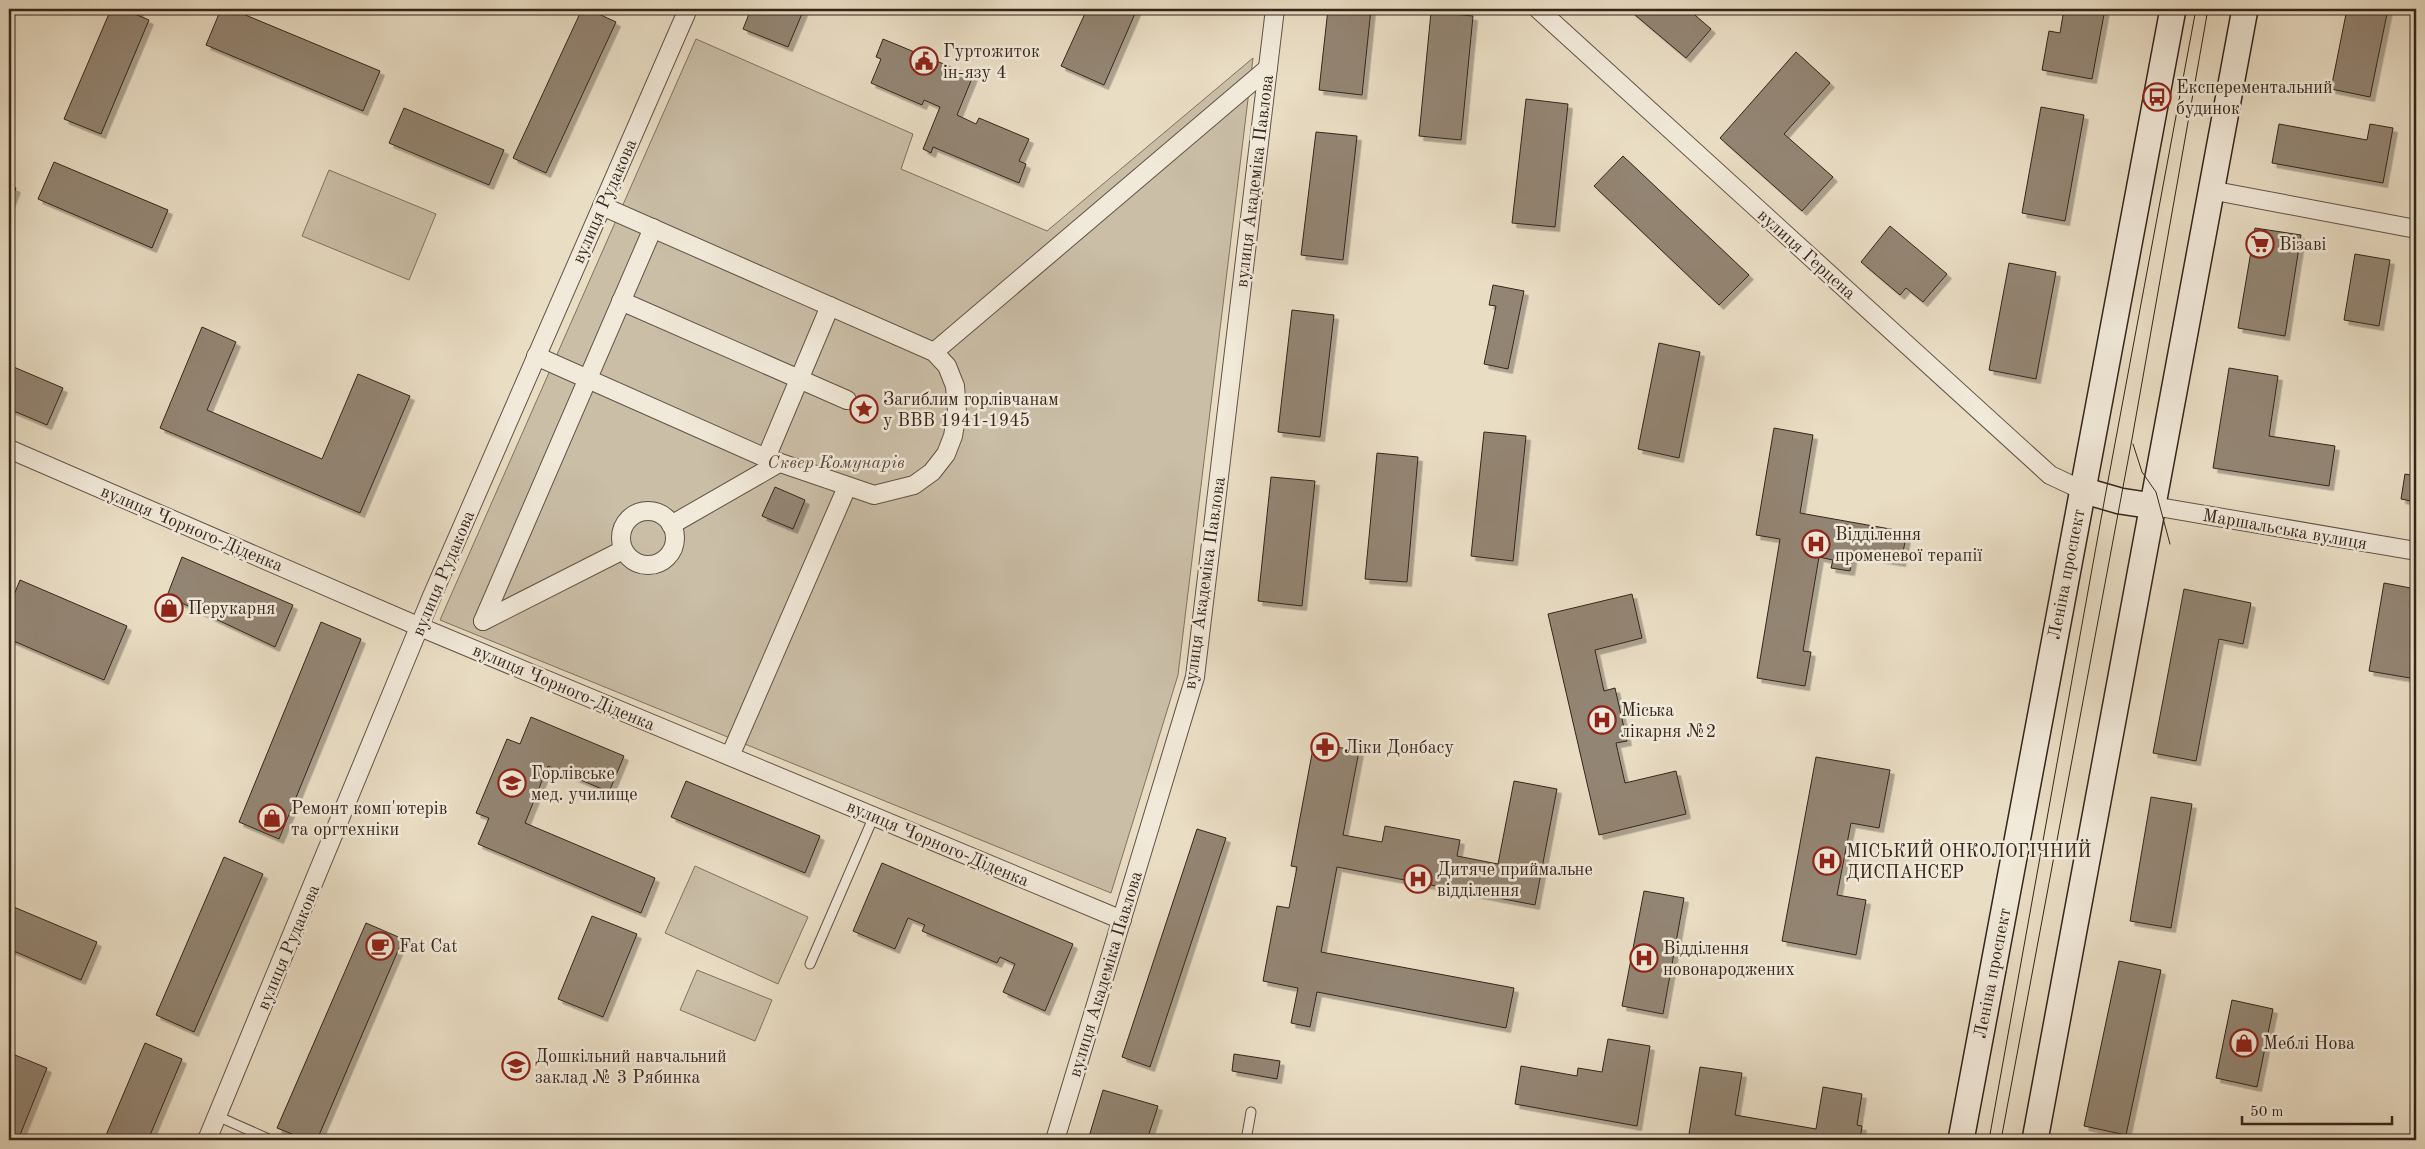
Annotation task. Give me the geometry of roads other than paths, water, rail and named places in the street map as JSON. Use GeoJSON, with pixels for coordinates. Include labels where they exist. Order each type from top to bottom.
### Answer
{"type":"FeatureCollection","features":[{"type":"Feature","properties":{"kind":"main road","name":"Леніна проспект"},"geometry":{"type":"LineString","coordinates":[[1961,1140],[2173,9]]}},
{"type":"Feature","properties":{"kind":"main road"},"geometry":{"type":"LineString","coordinates":[[2035,1140],[2245,9]]}},
{"type":"Feature","properties":{"kind":"main road"},"geometry":{"type":"LineString","coordinates":[[2082,490],[2105,497],[2153,506]]}},
{"type":"Feature","properties":{"kind":"street","name":"вулиця Рудакова"},"geometry":{"type":"LineString","coordinates":[[207,1140],[420,627],[688,9]]}},
{"type":"Feature","properties":{"kind":"street","name":"вулиця Академіка Павлова"},"geometry":{"type":"LineString","coordinates":[[1055,1140],[1194,677],[1275,9]]}},
{"type":"Feature","properties":{"kind":"street","name":"вулиця Герцена"},"geometry":{"type":"LineString","coordinates":[[1538,9],[2050,475],[2082,490]]}},
{"type":"Feature","properties":{"kind":"street"},"geometry":{"type":"LineString","coordinates":[[934,352],[1268,68]]}},
{"type":"Feature","properties":{"kind":"street"},"geometry":{"type":"LineString","coordinates":[[2210,190],[2416,229]]}},
{"type":"Feature","properties":{"kind":"street"},"geometry":{"type":"LineString","coordinates":[[536,356],[772,461],[874,495],[914,485],[932,472],[946,454],[953,436],[957,412],[955,386],[947,366],[934,352],[602,206]]}},
{"type":"Feature","properties":{"kind":"street"},"geometry":{"type":"LineString","coordinates":[[623,550],[483,621],[653,228]]}},
{"type":"Feature","properties":{"kind":"street"},"geometry":{"type":"LineString","coordinates":[[621,301],[847,400]]}},
{"type":"Feature","properties":{"kind":"street"},"geometry":{"type":"LineString","coordinates":[[671,525],[772,461],[799,380],[830,306]]}},
{"type":"Feature","properties":{"kind":"street","name":"вулиця Чорного-Діденка"},"geometry":{"type":"LineString","coordinates":[[9,449],[420,627],[1122,920]]}},
{"type":"Feature","properties":{"kind":"street"},"geometry":{"type":"LineString","coordinates":[[730,756],[846,487]]}},
{"type":"Feature","properties":{"kind":"street","name":"Маршальська вулиця"},"geometry":{"type":"LineString","coordinates":[[2153,506],[2416,551]]}},
{"type":"Feature","properties":{"kind":"street"},"geometry":{"type":"LineString","coordinates":[[640,512],[656,512],[671,525],[674,534],[674,544],[671,552],[660,562],[651,565],[640,564],[632,560],[623,550],[621,537],[624,526],[630,518],[640,512]]}},
{"type":"Feature","properties":{"kind":"lane"},"geometry":{"type":"LineString","coordinates":[[810,964],[874,816]]}},
{"type":"Feature","properties":{"kind":"lane"},"geometry":{"type":"LineString","coordinates":[[1246,1140],[1250,1112]]}},
{"type":"Feature","properties":{"kind":"lane"},"geometry":{"type":"LineString","coordinates":[[217,1116],[272,1140]]}},
{"type":"Feature","properties":{"kind":"tram line"},"geometry":{"type":"LineString","coordinates":[[1989,1140],[2105,497],[2196,9]]}},
{"type":"Feature","properties":{"kind":"tram line"},"geometry":{"type":"LineString","coordinates":[[2001,1140],[2132,439],[2208,9]]}},
{"type":"Feature","properties":{"kind":"tram line"},"geometry":{"type":"LineString","coordinates":[[2133,444],[2142,472],[2156,492],[2170,544]]}},
{"type":"Feature","properties":{"kind":"place","name":"Гуртожиток ін-язу 4"},"geometry":{"type":"Point","coordinates":[924,61]}},
{"type":"Feature","properties":{"kind":"place","name":"Експерементальний будинок"},"geometry":{"type":"Point","coordinates":[2157,97]}},
{"type":"Feature","properties":{"kind":"place","name":"Візаві"},"geometry":{"type":"Point","coordinates":[2260,244]}},
{"type":"Feature","properties":{"kind":"place","name":"Загиблим горлівчанам у ВВВ 1941-1945"},"geometry":{"type":"Point","coordinates":[864,409]}},
{"type":"Feature","properties":{"kind":"place","name":"Відділення променевої терапії"},"geometry":{"type":"Point","coordinates":[1816,544]}},
{"type":"Feature","properties":{"kind":"place","name":"Перукарня"},"geometry":{"type":"Point","coordinates":[169,608]}},
{"type":"Feature","properties":{"kind":"place","name":"Міська лікарня №2"},"geometry":{"type":"Point","coordinates":[1602,720]}},
{"type":"Feature","properties":{"kind":"place","name":"Ліки Донбасу"},"geometry":{"type":"Point","coordinates":[1325,747]}},
{"type":"Feature","properties":{"kind":"place","name":"Горлівське мед. училище"},"geometry":{"type":"Point","coordinates":[512,783]}},
{"type":"Feature","properties":{"kind":"place","name":"Ремонт комп'ютерів та оргтехніки"},"geometry":{"type":"Point","coordinates":[272,818]}},
{"type":"Feature","properties":{"kind":"place","name":"МІСЬКИЙ ОНКОЛОГІЧНИЙ ДИСПАНСЕР"},"geometry":{"type":"Point","coordinates":[1827,861]}},
{"type":"Feature","properties":{"kind":"place","name":"Дитяче приймальне відділення"},"geometry":{"type":"Point","coordinates":[1418,879]}},
{"type":"Feature","properties":{"kind":"place","name":"Fat Cat"},"geometry":{"type":"Point","coordinates":[380,946]}},
{"type":"Feature","properties":{"kind":"place","name":"Відділення новонароджених"},"geometry":{"type":"Point","coordinates":[1644,958]}},
{"type":"Feature","properties":{"kind":"place","name":"Меблі Нова"},"geometry":{"type":"Point","coordinates":[2244,1043]}},
{"type":"Feature","properties":{"kind":"place","name":"Дошкільний навчальний заклад № 3 Рябинка"},"geometry":{"type":"Point","coordinates":[516,1066]}},
{"type":"Feature","properties":{"kind":"park label","name":"Сквер Комунарів"},"geometry":{"type":"Point","coordinates":[836,462]}}]}
